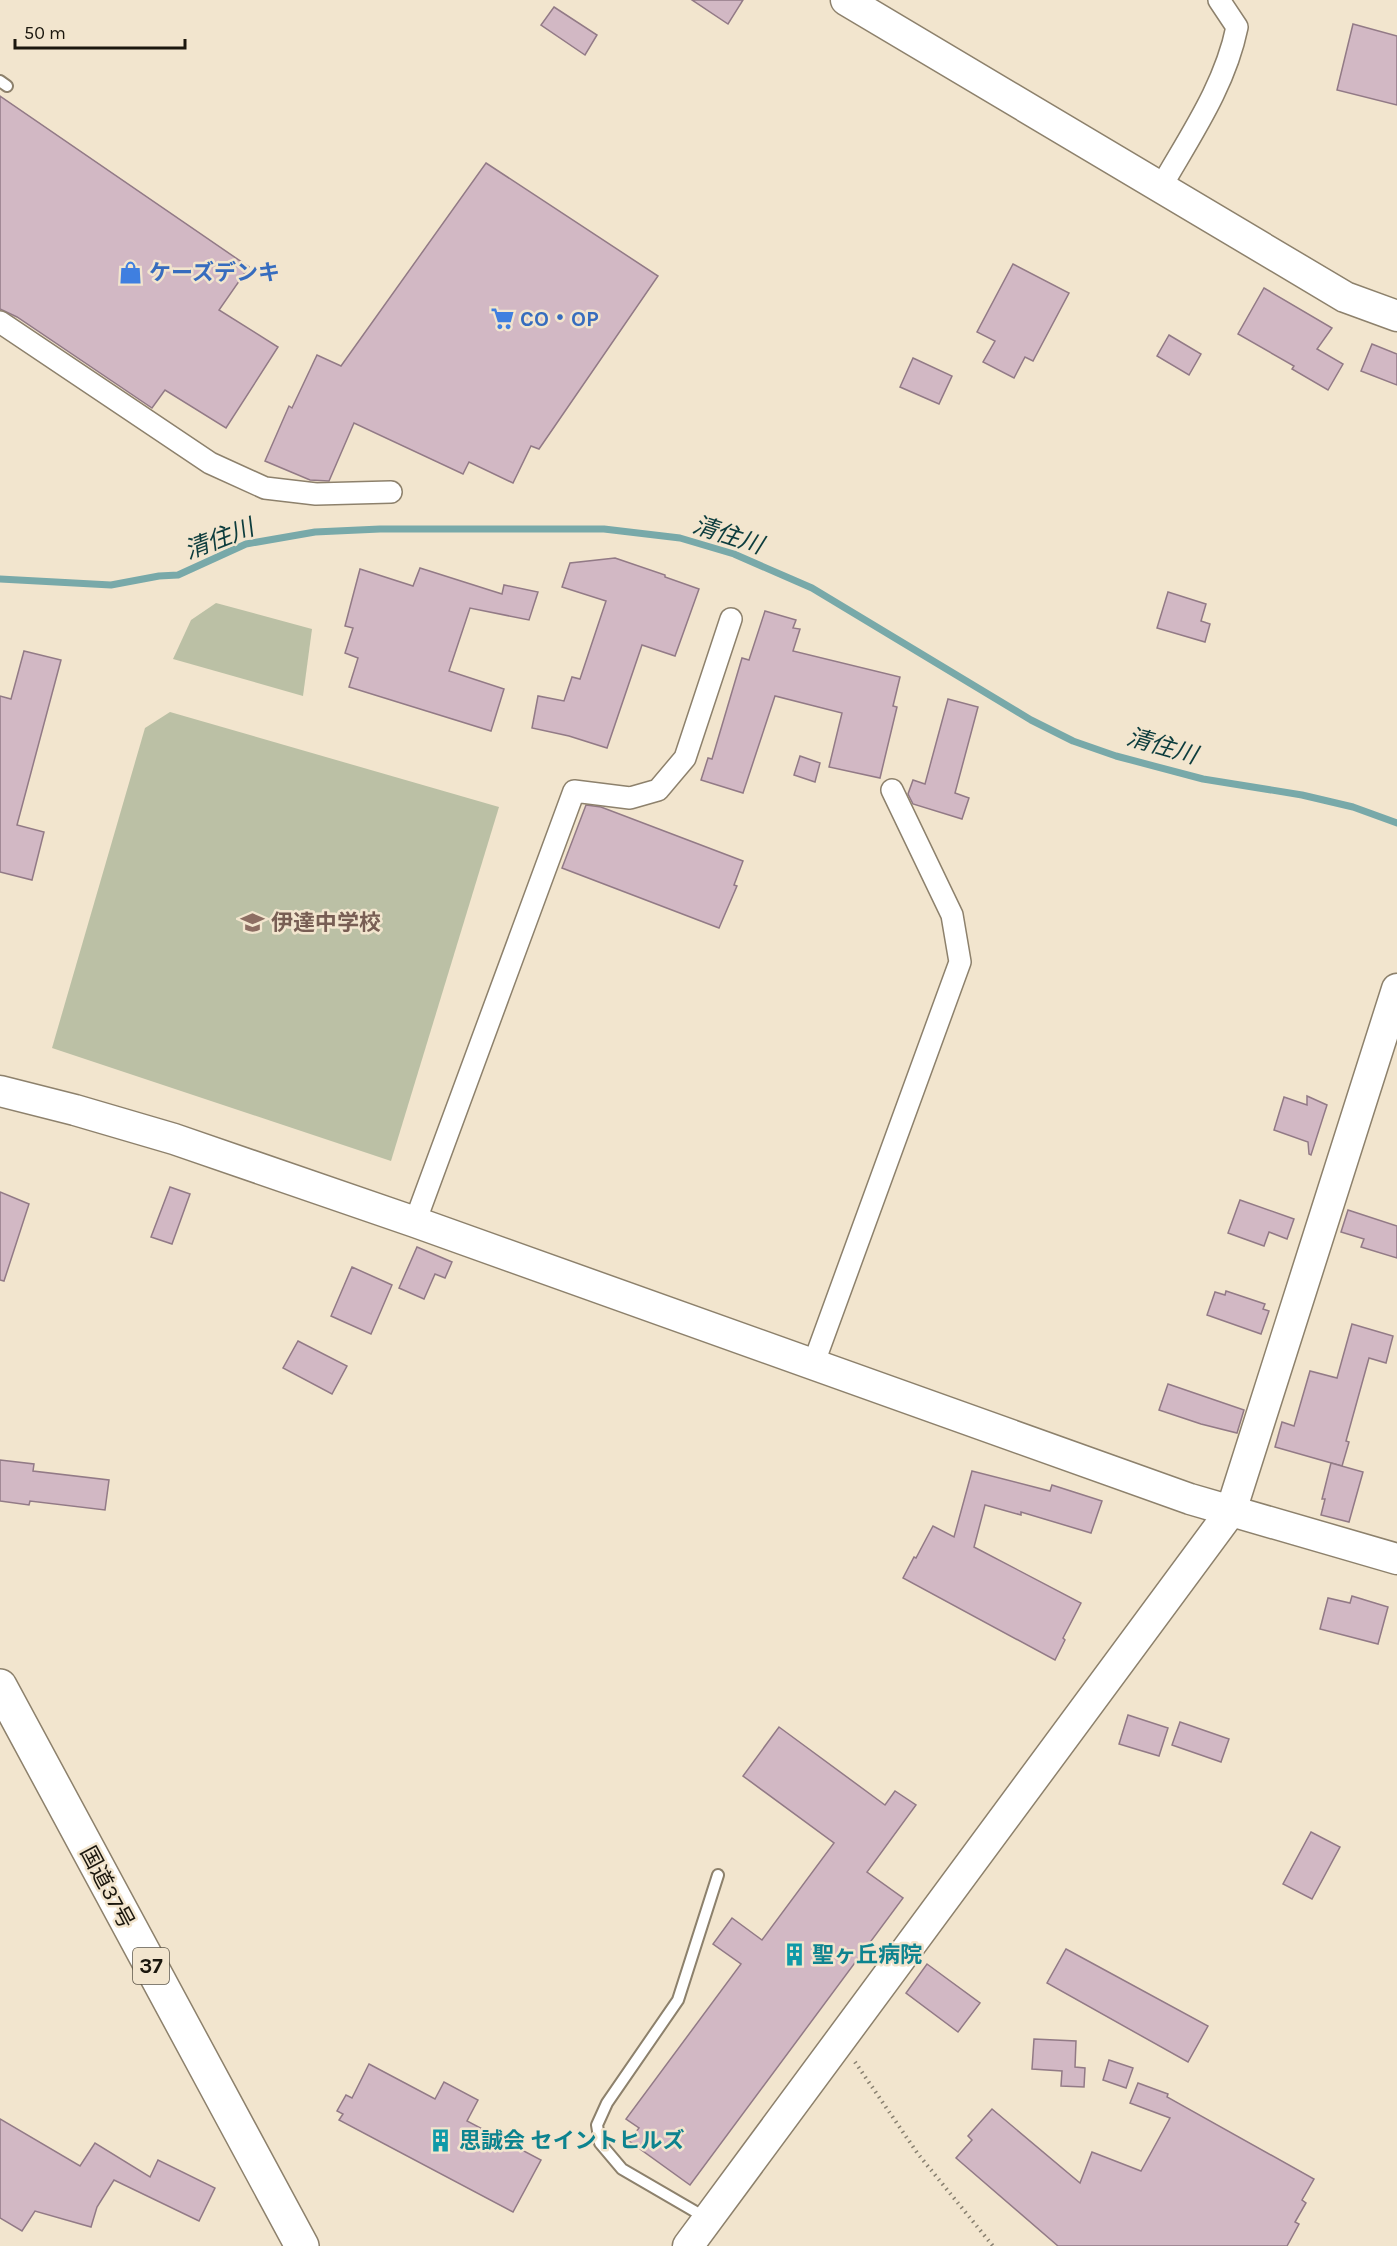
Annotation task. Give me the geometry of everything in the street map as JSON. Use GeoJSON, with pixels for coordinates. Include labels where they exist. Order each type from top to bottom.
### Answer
{"type":"FeatureCollection","features":[{"type":"Feature","properties":{"kind":"highway","name":"国道37号"},"geometry":{"type":"LineString","coordinates":[[0,1686],[302,2246]]}},
{"type":"Feature","properties":{"kind":"street"},"geometry":{"type":"LineString","coordinates":[[846,0],[1345,297],[1397,316]]}},
{"type":"Feature","properties":{"kind":"street"},"geometry":{"type":"LineString","coordinates":[[1161,187],[1219,86],[1232,48],[1237,27],[1219,0]]}},
{"type":"Feature","properties":{"kind":"street"},"geometry":{"type":"LineString","coordinates":[[0,322],[210,463],[265,488],[316,494],[391,492]]}},
{"type":"Feature","properties":{"kind":"street"},"geometry":{"type":"LineString","coordinates":[[415,1222],[574,791],[630,798],[658,790],[685,758],[731,619]]}},
{"type":"Feature","properties":{"kind":"street"},"geometry":{"type":"LineString","coordinates":[[813,1365],[960,962],[952,915],[892,790]]}},
{"type":"Feature","properties":{"kind":"street"},"geometry":{"type":"LineString","coordinates":[[688,2246],[1231,1512],[1397,989]]}},
{"type":"Feature","properties":{"kind":"street"},"geometry":{"type":"LineString","coordinates":[[0,1091],[174,1139],[415,1222],[1231,1512],[1397,1559]]}},
{"type":"Feature","properties":{"kind":"lane"},"geometry":{"type":"LineString","coordinates":[[708,2219],[622,2169],[600,2143],[597,2125],[607,2103],[678,2000],[718,1875]]}},
{"type":"Feature","properties":{"kind":"path"},"geometry":{"type":"LineString","coordinates":[[840,2040],[918,2154],[993,2246]]}},
{"type":"Feature","properties":{"kind":"green space"},"geometry":{"type":"Polygon","coordinates":[[[216,603],[312,629],[303,696],[173,659],[191,620],[216,603]]]}},
{"type":"Feature","properties":{"kind":"green space"},"geometry":{"type":"Polygon","coordinates":[[[170,712],[499,807],[391,1161],[52,1048],[145,728],[170,712]]]}},
{"type":"Feature","properties":{"kind":"building"},"geometry":{"type":"Polygon","coordinates":[[[692,0],[743,0],[728,24],[692,0]]]}},
{"type":"Feature","properties":{"kind":"building"},"geometry":{"type":"Polygon","coordinates":[[[554,7],[597,35],[585,55],[541,25],[554,7]]]}},
{"type":"Feature","properties":{"kind":"building"},"geometry":{"type":"Polygon","coordinates":[[[1353,24],[1397,36],[1397,105],[1337,90],[1353,24]]]}},
{"type":"Feature","properties":{"kind":"building"},"geometry":{"type":"Polygon","coordinates":[[[0,96],[249,267],[219,310],[278,347],[226,428],[165,390],[152,408],[17,317],[0,309],[0,96]]]}},
{"type":"Feature","properties":{"kind":"building","name":"CO・OP"},"geometry":{"type":"Polygon","coordinates":[[[486,163],[658,276],[539,449],[531,446],[513,483],[469,462],[463,474],[354,423],[329,481],[310,480],[265,461],[289,406],[292,408],[317,355],[341,366],[486,163]]]}},
{"type":"Feature","properties":{"kind":"building"},"geometry":{"type":"Polygon","coordinates":[[[1013,264],[1069,293],[1033,361],[1025,357],[1014,378],[983,362],[995,341],[977,332],[1013,264]]]}},
{"type":"Feature","properties":{"kind":"building"},"geometry":{"type":"Polygon","coordinates":[[[1264,288],[1332,328],[1317,349],[1343,364],[1328,390],[1292,369],[1294,366],[1238,334],[1264,288]]]}},
{"type":"Feature","properties":{"kind":"building"},"geometry":{"type":"Polygon","coordinates":[[[1169,335],[1201,354],[1189,375],[1157,356],[1169,335]]]}},
{"type":"Feature","properties":{"kind":"building"},"geometry":{"type":"Polygon","coordinates":[[[1372,344],[1397,354],[1397,385],[1361,371],[1372,344]]]}},
{"type":"Feature","properties":{"kind":"building"},"geometry":{"type":"Polygon","coordinates":[[[913,358],[952,376],[939,404],[900,387],[913,358]]]}},
{"type":"Feature","properties":{"kind":"building"},"geometry":{"type":"Polygon","coordinates":[[[615,558],[699,589],[675,656],[642,645],[607,748],[569,736],[532,728],[538,696],[564,701],[572,677],[580,679],[606,601],[562,587],[570,563],[615,558]]]}},
{"type":"Feature","properties":{"kind":"building"},"geometry":{"type":"Polygon","coordinates":[[[420,568],[502,594],[504,585],[538,592],[529,620],[470,608],[449,671],[504,689],[491,731],[349,687],[358,658],[345,653],[353,628],[345,626],[360,569],[413,586],[420,568]]]}},
{"type":"Feature","properties":{"kind":"building"},"geometry":{"type":"Polygon","coordinates":[[[1168,592],[1206,604],[1201,621],[1210,624],[1205,642],[1157,628],[1168,592]]]}},
{"type":"Feature","properties":{"kind":"building"},"geometry":{"type":"Polygon","coordinates":[[[765,611],[796,620],[793,628],[800,629],[793,651],[900,677],[893,706],[897,707],[880,778],[829,767],[842,713],[775,696],[743,793],[701,780],[708,758],[712,759],[742,658],[749,660],[765,611]]]}},
{"type":"Feature","properties":{"kind":"building"},"geometry":{"type":"Polygon","coordinates":[[[24,651],[61,660],[17,825],[44,832],[32,880],[0,872],[0,696],[11,699],[24,651]]]}},
{"type":"Feature","properties":{"kind":"building"},"geometry":{"type":"Polygon","coordinates":[[[948,699],[978,707],[955,793],[969,798],[962,819],[913,804],[908,794],[913,780],[925,784],[948,699]]]}},
{"type":"Feature","properties":{"kind":"building"},"geometry":{"type":"Polygon","coordinates":[[[800,756],[820,763],[815,782],[794,775],[800,756]]]}},
{"type":"Feature","properties":{"kind":"building"},"geometry":{"type":"Polygon","coordinates":[[[586,805],[601,807],[743,861],[734,885],[737,886],[719,928],[562,868],[586,805]]]}},
{"type":"Feature","properties":{"kind":"building"},"geometry":{"type":"Polygon","coordinates":[[[1307,1096],[1327,1105],[1311,1155],[1308,1142],[1274,1130],[1284,1097],[1307,1105],[1307,1096]]]}},
{"type":"Feature","properties":{"kind":"building"},"geometry":{"type":"Polygon","coordinates":[[[170,1187],[190,1194],[172,1244],[151,1237],[170,1187]]]}},
{"type":"Feature","properties":{"kind":"building"},"geometry":{"type":"Polygon","coordinates":[[[0,1192],[29,1204],[4,1281],[0,1280],[0,1192]]]}},
{"type":"Feature","properties":{"kind":"building"},"geometry":{"type":"Polygon","coordinates":[[[1240,1200],[1294,1219],[1287,1239],[1269,1232],[1264,1246],[1228,1233],[1240,1200]]]}},
{"type":"Feature","properties":{"kind":"building"},"geometry":{"type":"Polygon","coordinates":[[[1348,1210],[1397,1226],[1397,1258],[1361,1247],[1364,1239],[1341,1232],[1348,1210]]]}},
{"type":"Feature","properties":{"kind":"building"},"geometry":{"type":"Polygon","coordinates":[[[417,1247],[452,1262],[445,1278],[435,1274],[424,1299],[399,1288],[417,1247]]]}},
{"type":"Feature","properties":{"kind":"building"},"geometry":{"type":"Polygon","coordinates":[[[352,1267],[392,1285],[371,1334],[331,1316],[352,1267]]]}},
{"type":"Feature","properties":{"kind":"building"},"geometry":{"type":"Polygon","coordinates":[[[1226,1291],[1265,1304],[1263,1309],[1269,1311],[1261,1334],[1207,1315],[1215,1292],[1225,1295],[1226,1291]]]}},
{"type":"Feature","properties":{"kind":"building"},"geometry":{"type":"Polygon","coordinates":[[[1352,1324],[1393,1336],[1386,1363],[1369,1358],[1346,1441],[1349,1442],[1342,1466],[1275,1447],[1282,1422],[1294,1426],[1310,1371],[1337,1378],[1352,1324]]]}},
{"type":"Feature","properties":{"kind":"building"},"geometry":{"type":"Polygon","coordinates":[[[298,1341],[347,1366],[332,1394],[283,1368],[298,1341]]]}},
{"type":"Feature","properties":{"kind":"building"},"geometry":{"type":"Polygon","coordinates":[[[1168,1384],[1244,1410],[1237,1433],[1159,1410],[1168,1384]]]}},
{"type":"Feature","properties":{"kind":"building"},"geometry":{"type":"Polygon","coordinates":[[[0,1460],[34,1464],[33,1471],[109,1480],[105,1510],[30,1501],[29,1505],[0,1501],[0,1460]]]}},
{"type":"Feature","properties":{"kind":"building"},"geometry":{"type":"Polygon","coordinates":[[[1331,1463],[1363,1472],[1349,1522],[1321,1515],[1325,1499],[1322,1499],[1331,1463]]]}},
{"type":"Feature","properties":{"kind":"building"},"geometry":{"type":"Polygon","coordinates":[[[972,1471],[1050,1491],[1052,1485],[1102,1501],[1091,1533],[1021,1512],[1021,1515],[985,1505],[974,1547],[1081,1603],[1063,1638],[1065,1640],[1055,1660],[903,1578],[933,1526],[954,1537],[972,1471]]]}},
{"type":"Feature","properties":{"kind":"building"},"geometry":{"type":"Polygon","coordinates":[[[1352,1596],[1388,1607],[1378,1644],[1320,1629],[1328,1598],[1350,1603],[1352,1596]]]}},
{"type":"Feature","properties":{"kind":"building"},"geometry":{"type":"Polygon","coordinates":[[[1128,1715],[1168,1728],[1159,1756],[1119,1744],[1128,1715]]]}},
{"type":"Feature","properties":{"kind":"building"},"geometry":{"type":"Polygon","coordinates":[[[1180,1722],[1229,1739],[1221,1762],[1172,1745],[1180,1722]]]}},
{"type":"Feature","properties":{"kind":"building","name":"聖ヶ丘病院"},"geometry":{"type":"Polygon","coordinates":[[[779,1727],[885,1805],[895,1791],[916,1805],[867,1872],[903,1898],[690,2185],[629,2141],[639,2128],[626,2119],[741,1964],[713,1944],[732,1918],[762,1940],[834,1843],[743,1776],[779,1727]]]}},
{"type":"Feature","properties":{"kind":"building"},"geometry":{"type":"Polygon","coordinates":[[[1311,1832],[1340,1847],[1312,1899],[1283,1884],[1311,1832]]]}},
{"type":"Feature","properties":{"kind":"building"},"geometry":{"type":"Polygon","coordinates":[[[1066,1949],[1208,2026],[1188,2062],[1047,1983],[1066,1949]]]}},
{"type":"Feature","properties":{"kind":"building"},"geometry":{"type":"Polygon","coordinates":[[[927,1964],[980,2003],[958,2032],[906,1993],[927,1964]]]}},
{"type":"Feature","properties":{"kind":"building"},"geometry":{"type":"Polygon","coordinates":[[[1034,2039],[1076,2041],[1075,2067],[1085,2068],[1084,2087],[1061,2086],[1062,2071],[1032,2069],[1034,2039]]]}},
{"type":"Feature","properties":{"kind":"building"},"geometry":{"type":"Polygon","coordinates":[[[1109,2060],[1133,2068],[1126,2088],[1103,2080],[1109,2060]]]}},
{"type":"Feature","properties":{"kind":"building","name":"思誠会 セイントヒルズ"},"geometry":{"type":"Polygon","coordinates":[[[369,2064],[435,2099],[444,2082],[478,2100],[467,2121],[541,2160],[513,2212],[339,2120],[343,2114],[337,2111],[346,2095],[352,2098],[369,2064]]]}},
{"type":"Feature","properties":{"kind":"building"},"geometry":{"type":"Polygon","coordinates":[[[1138,2083],[1168,2094],[1167,2097],[1314,2179],[1302,2200],[1306,2203],[1295,2222],[1299,2224],[1287,2246],[1058,2246],[956,2158],[972,2140],[968,2136],[992,2109],[1080,2183],[1092,2152],[1141,2171],[1170,2118],[1130,2103],[1138,2083]]]}},
{"type":"Feature","properties":{"kind":"building"},"geometry":{"type":"Polygon","coordinates":[[[0,2119],[80,2166],[95,2143],[150,2177],[158,2160],[215,2188],[199,2221],[114,2180],[97,2207],[91,2227],[35,2211],[22,2231],[0,2218],[0,2119]]]}},
{"type":"Feature","properties":{"kind":"waterway","name":"清住川"},"geometry":{"type":"LineString","coordinates":[[0,579],[111,585],[159,576],[178,575],[246,544],[315,532],[380,529],[604,529],[680,538],[734,554],[812,588],[1031,720],[1073,741],[1116,756],[1203,779],[1302,795],[1353,807],[1397,823]]}},
{"type":"Feature","properties":{"kind":"place","name":"ケーズデンキ"},"geometry":{"type":"Point","coordinates":[131,272]}},
{"type":"Feature","properties":{"kind":"place","name":"CO・OP"},"geometry":{"type":"Point","coordinates":[502,318]}},
{"type":"Feature","properties":{"kind":"place","name":"伊達中学校"},"geometry":{"type":"Point","coordinates":[253,922]}},
{"type":"Feature","properties":{"kind":"place","name":"聖ヶ丘病院"},"geometry":{"type":"Point","coordinates":[794,1954]}},
{"type":"Feature","properties":{"kind":"place","name":"思誠会 セイントヒルズ"},"geometry":{"type":"Point","coordinates":[441,2140]}}]}
